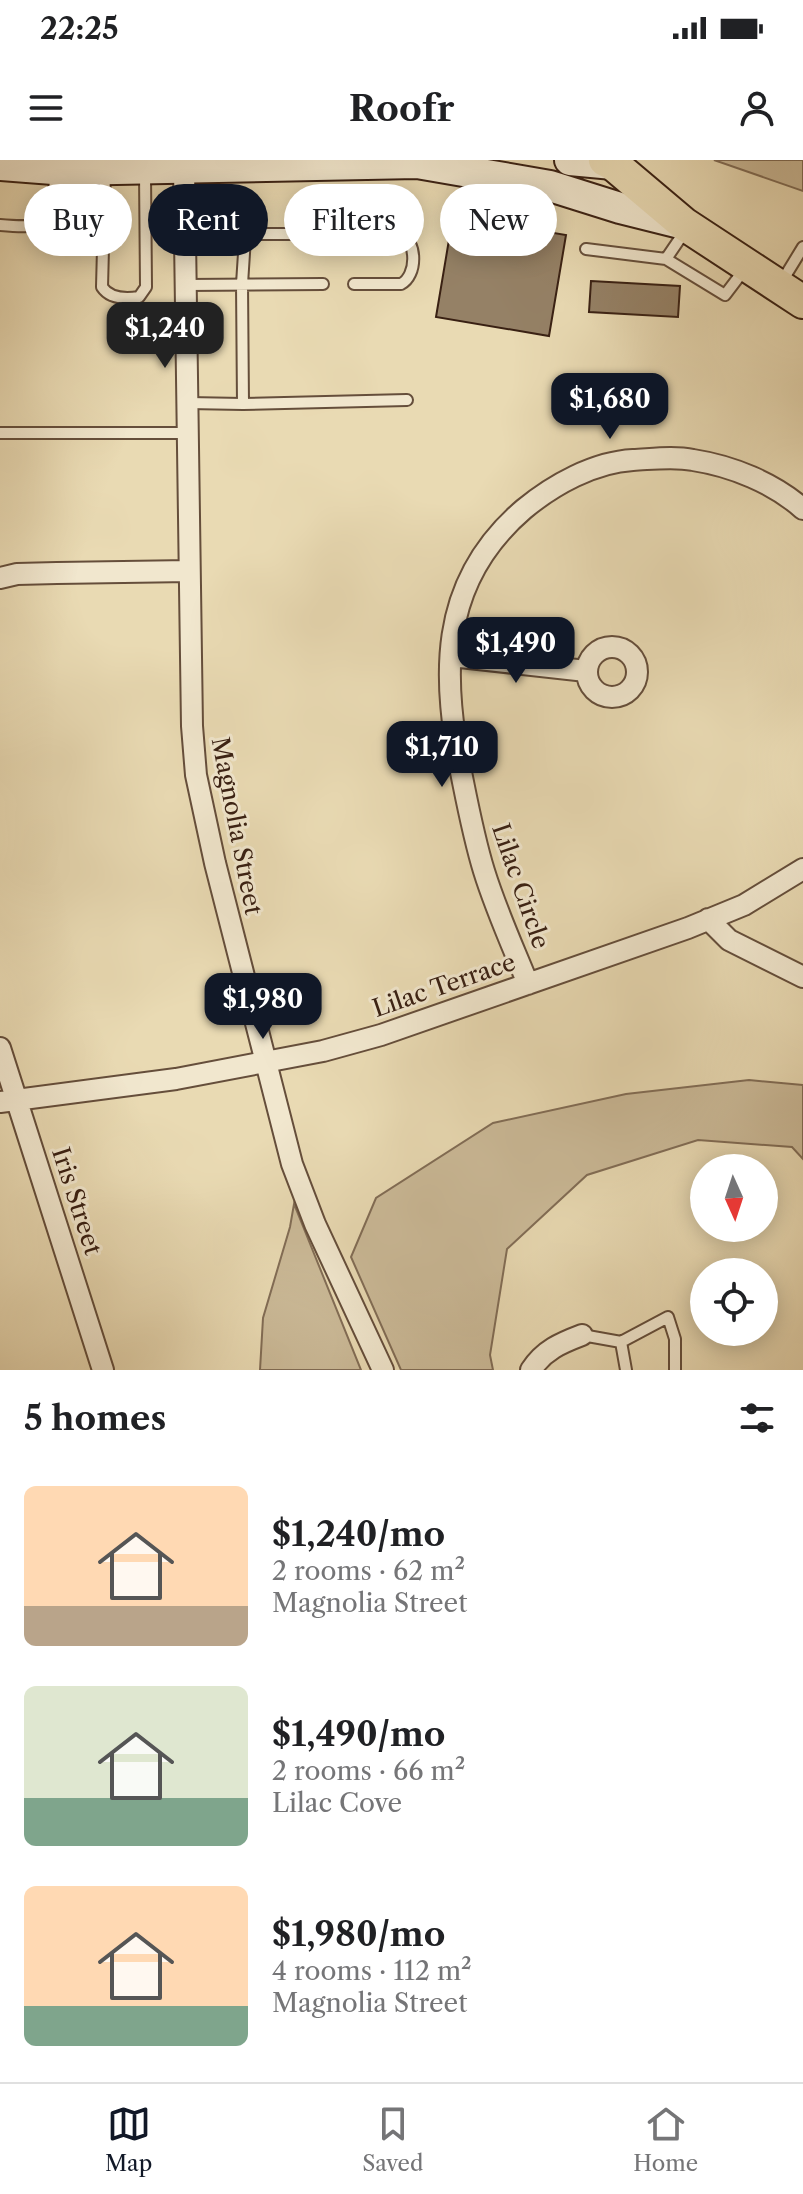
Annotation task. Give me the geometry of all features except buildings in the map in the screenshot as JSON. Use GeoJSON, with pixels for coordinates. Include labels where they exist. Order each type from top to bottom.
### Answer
{"type":"FeatureCollection","features":[{"type":"Feature","properties":{"kind":"main road"},"geometry":{"type":"LineString","coordinates":[[610,161],[686,225],[791,294]]}},
{"type":"Feature","properties":{"kind":"street"},"geometry":{"type":"LineString","coordinates":[[570,160],[610,161]]}},
{"type":"Feature","properties":{"kind":"street"},"geometry":{"type":"LineString","coordinates":[[0,165],[145,169],[226,164],[424,161],[550,186],[686,225]]}},
{"type":"Feature","properties":{"kind":"street","name":"Magnolia Street"},"geometry":{"type":"LineString","coordinates":[[181,166],[186,285],[192,726],[196,775],[264,1063],[292,1164],[315,1224],[383,1370]]}},
{"type":"Feature","properties":{"kind":"street","name":"Lilac Circle"},"geometry":{"type":"LineString","coordinates":[[528,984],[496,906],[475,841],[451,724],[451,656],[457,609],[486,547],[503,527],[557,485],[624,460],[694,460],[771,486],[803,509]]}},
{"type":"Feature","properties":{"kind":"street"},"geometry":{"type":"LineString","coordinates":[[0,578],[17,574],[189,571]]}},
{"type":"Feature","properties":{"kind":"street"},"geometry":{"type":"LineString","coordinates":[[451,656],[586,671]]}},
{"type":"Feature","properties":{"kind":"street","name":"Lilac Terrace"},"geometry":{"type":"LineString","coordinates":[[9,1100],[176,1079],[264,1063],[381,1035],[744,905],[803,869]]}},
{"type":"Feature","properties":{"kind":"street"},"geometry":{"type":"LineString","coordinates":[[708,919],[729,940],[803,977]]}},
{"type":"Feature","properties":{"kind":"street","name":"Iris Street"},"geometry":{"type":"LineString","coordinates":[[0,1048],[9,1100],[103,1370]]}},
{"type":"Feature","properties":{"kind":"street"},"geometry":{"type":"LineString","coordinates":[[531,1370],[552,1347],[582,1335]]}},
{"type":"Feature","properties":{"kind":"lane"},"geometry":{"type":"LineString","coordinates":[[0,225],[38,227],[46,222],[51,215],[62,166]]}},
{"type":"Feature","properties":{"kind":"lane"},"geometry":{"type":"LineString","coordinates":[[105,169],[102,287],[105,292],[123,299],[139,297],[146,287],[145,169]]}},
{"type":"Feature","properties":{"kind":"lane"},"geometry":{"type":"LineString","coordinates":[[666,259],[686,225]]}},
{"type":"Feature","properties":{"kind":"lane"},"geometry":{"type":"LineString","coordinates":[[243,404],[242,284],[245,238],[260,234],[400,234],[407,237],[411,243],[413,273],[407,281],[401,284],[354,284]]}},
{"type":"Feature","properties":{"kind":"lane"},"geometry":{"type":"LineString","coordinates":[[791,294],[803,247]]}},
{"type":"Feature","properties":{"kind":"lane"},"geometry":{"type":"LineString","coordinates":[[586,249],[666,259],[725,295],[748,265]]}},
{"type":"Feature","properties":{"kind":"lane"},"geometry":{"type":"LineString","coordinates":[[186,285],[323,284]]}},
{"type":"Feature","properties":{"kind":"lane"},"geometry":{"type":"LineString","coordinates":[[188,403],[407,400]]}},
{"type":"Feature","properties":{"kind":"lane"},"geometry":{"type":"LineString","coordinates":[[0,433],[188,433]]}},
{"type":"Feature","properties":{"kind":"lane"},"geometry":{"type":"LineString","coordinates":[[582,1335],[621,1342],[668,1317],[675,1339],[675,1370]]}},
{"type":"Feature","properties":{"kind":"lane"},"geometry":{"type":"LineString","coordinates":[[621,1342],[626,1370]]}},
{"type":"Feature","properties":{"kind":"shaded area"},"geometry":{"type":"Polygon","coordinates":[[[714,160],[803,160],[803,191],[714,160]]]}},
{"type":"Feature","properties":{"kind":"shaded area"},"geometry":{"type":"Polygon","coordinates":[[[749,1080],[803,1085],[803,1159],[792,1147],[698,1140],[587,1175],[507,1249],[490,1355],[493,1370],[401,1370],[351,1257],[376,1198],[493,1123],[626,1094],[749,1080]]]}},
{"type":"Feature","properties":{"kind":"shaded area"},"geometry":{"type":"Polygon","coordinates":[[[294,1204],[361,1370],[260,1370],[263,1318],[294,1204]]]}}]}
